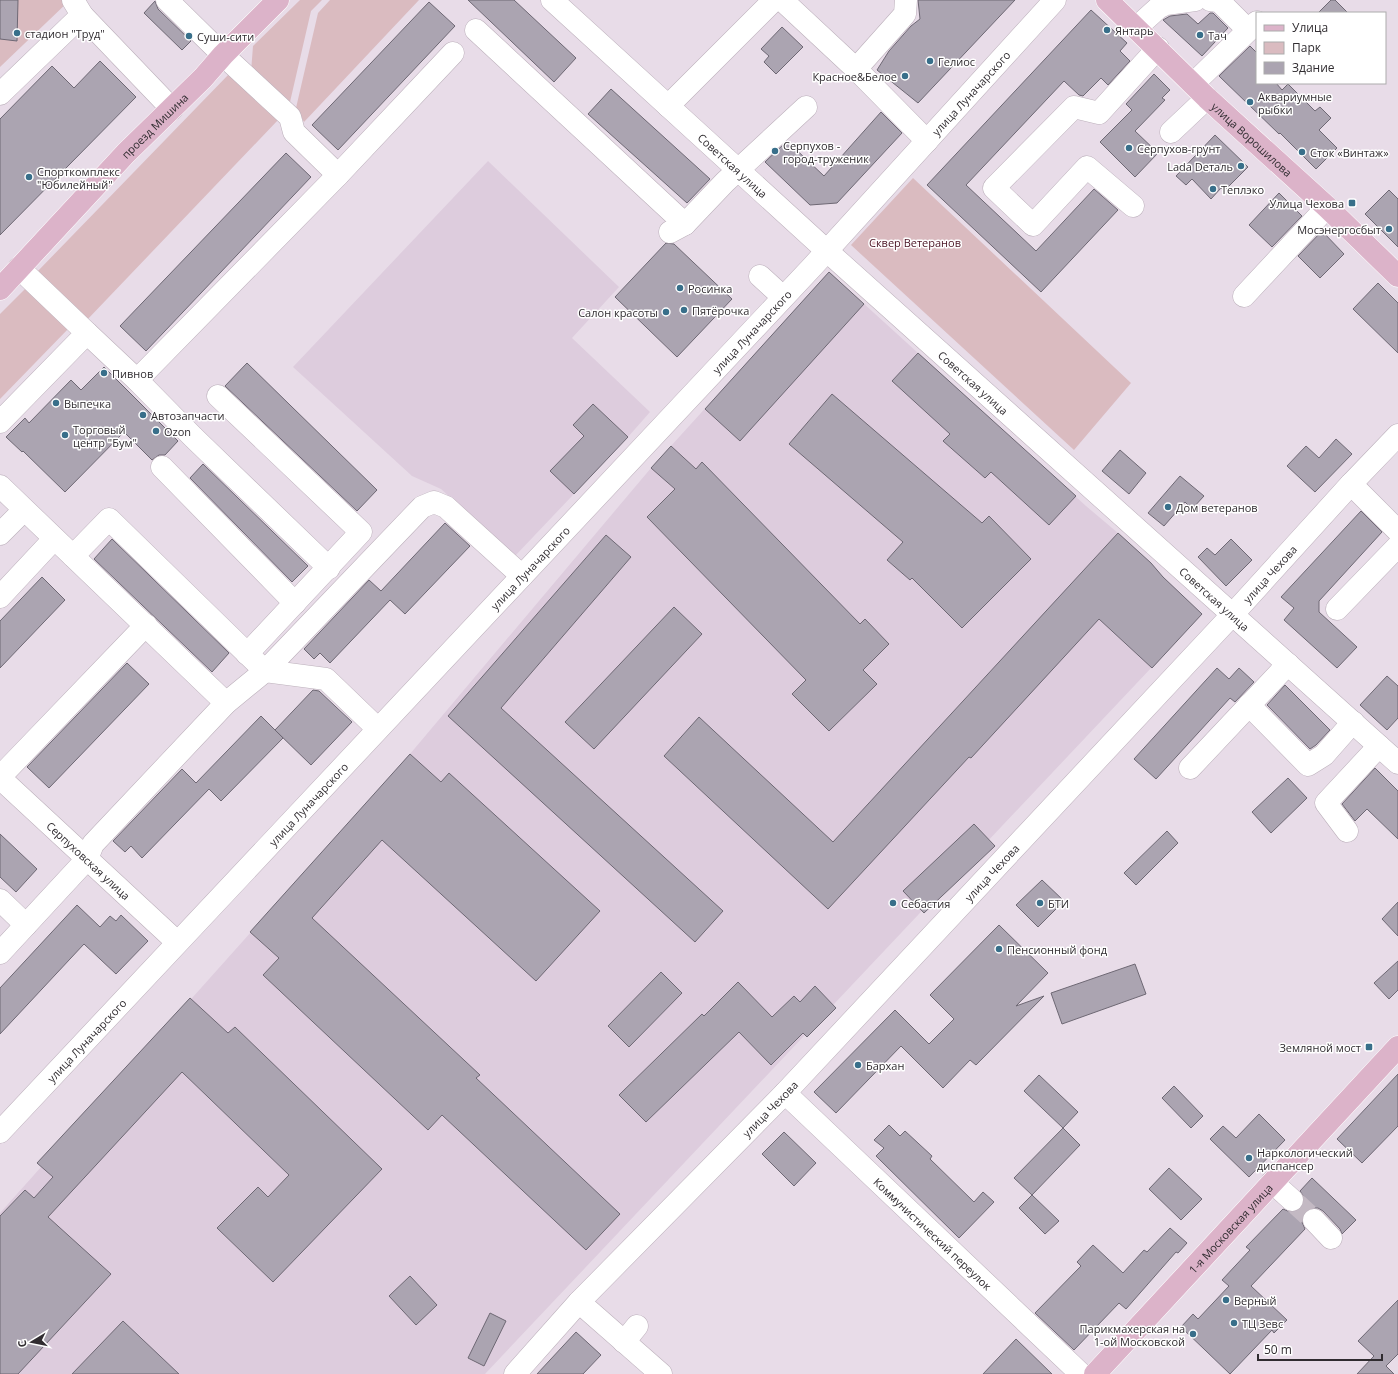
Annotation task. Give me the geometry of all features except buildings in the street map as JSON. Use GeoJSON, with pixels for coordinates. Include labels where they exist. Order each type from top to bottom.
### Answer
{"type":"FeatureCollection","features":[{"type":"Feature","properties":{"kind":"main road","name":"проезд Мишина"},"geometry":{"type":"LineString","coordinates":[[0,289],[126,153],[203,78],[223,55],[278,0]]}},
{"type":"Feature","properties":{"kind":"main road","name":"улица Ворошилова"},"geometry":{"type":"LineString","coordinates":[[1107,0],[1158,48],[1200,91],[1327,207],[1398,276]]}},
{"type":"Feature","properties":{"kind":"main road","name":"1-я Московская улица"},"geometry":{"type":"LineString","coordinates":[[1095,1374],[1398,1047]]}},
{"type":"Feature","properties":{"kind":"street"},"geometry":{"type":"LineString","coordinates":[[167,0],[223,55],[290,117],[294,132],[338,175]]}},
{"type":"Feature","properties":{"kind":"street","name":"Советская улица"},"geometry":{"type":"LineString","coordinates":[[552,0],[827,251],[1352,722],[1391,751]]}},
{"type":"Feature","properties":{"kind":"street"},"geometry":{"type":"LineString","coordinates":[[668,106],[774,0]]}},
{"type":"Feature","properties":{"kind":"street"},"geometry":{"type":"LineString","coordinates":[[782,0],[856,69],[927,141]]}},
{"type":"Feature","properties":{"kind":"street"},"geometry":{"type":"LineString","coordinates":[[856,69],[905,14],[906,0]]}},
{"type":"Feature","properties":{"kind":"street","name":"улица Луначарского"},"geometry":{"type":"LineString","coordinates":[[0,1132],[782,297],[827,251],[1055,0]]}},
{"type":"Feature","properties":{"kind":"street"},"geometry":{"type":"LineString","coordinates":[[1136,28],[1158,8],[1166,4],[1195,0]]}},
{"type":"Feature","properties":{"kind":"street"},"geometry":{"type":"LineString","coordinates":[[1210,0],[1218,1],[1256,17]]}},
{"type":"Feature","properties":{"kind":"street"},"geometry":{"type":"LineString","coordinates":[[0,94],[78,7],[172,109]]}},
{"type":"Feature","properties":{"kind":"street"},"geometry":{"type":"LineString","coordinates":[[1171,132],[1200,91],[1256,24]]}},
{"type":"Feature","properties":{"kind":"street"},"geometry":{"type":"LineString","coordinates":[[476,30],[678,228],[806,107]]}},
{"type":"Feature","properties":{"kind":"street"},"geometry":{"type":"LineString","coordinates":[[1133,206],[1088,167],[1033,225],[994,188],[1074,106],[1099,113],[1158,48]]}},
{"type":"Feature","properties":{"kind":"street"},"geometry":{"type":"LineString","coordinates":[[137,380],[338,175],[453,53]]}},
{"type":"Feature","properties":{"kind":"street"},"geometry":{"type":"LineString","coordinates":[[1244,296],[1327,207]]}},
{"type":"Feature","properties":{"kind":"street"},"geometry":{"type":"LineString","coordinates":[[19,268],[137,380],[329,568]]}},
{"type":"Feature","properties":{"kind":"street"},"geometry":{"type":"LineString","coordinates":[[760,276],[782,297]]}},
{"type":"Feature","properties":{"kind":"street"},"geometry":{"type":"LineString","coordinates":[[0,422],[87,333]]}},
{"type":"Feature","properties":{"kind":"street"},"geometry":{"type":"LineString","coordinates":[[218,396],[361,532],[395,535]]}},
{"type":"Feature","properties":{"kind":"street","name":"улица Чехова"},"geometry":{"type":"LineString","coordinates":[[516,1374],[579,1302],[785,1092],[1233,614],[1351,484],[1398,435]]}},
{"type":"Feature","properties":{"kind":"street"},"geometry":{"type":"LineString","coordinates":[[162,467],[295,602]]}},
{"type":"Feature","properties":{"kind":"street"},"geometry":{"type":"LineString","coordinates":[[1351,484],[1398,531]]}},
{"type":"Feature","properties":{"kind":"street"},"geometry":{"type":"LineString","coordinates":[[0,486],[226,703]]}},
{"type":"Feature","properties":{"kind":"street"},"geometry":{"type":"LineString","coordinates":[[0,952],[87,859],[93,844],[226,703],[265,671],[422,507],[434,502],[446,507],[522,576]]}},
{"type":"Feature","properties":{"kind":"street"},"geometry":{"type":"LineString","coordinates":[[0,534],[24,510]]}},
{"type":"Feature","properties":{"kind":"street"},"geometry":{"type":"LineString","coordinates":[[73,556],[109,519],[265,671],[326,679],[378,729]]}},
{"type":"Feature","properties":{"kind":"street"},"geometry":{"type":"LineString","coordinates":[[247,654],[361,532]]}},
{"type":"Feature","properties":{"kind":"street"},"geometry":{"type":"LineString","coordinates":[[0,597],[54,539]]}},
{"type":"Feature","properties":{"kind":"street"},"geometry":{"type":"LineString","coordinates":[[1337,609],[1398,546]]}},
{"type":"Feature","properties":{"kind":"street"},"geometry":{"type":"LineString","coordinates":[[0,777],[146,625]]}},
{"type":"Feature","properties":{"kind":"street"},"geometry":{"type":"LineString","coordinates":[[1190,768],[1288,664]]}},
{"type":"Feature","properties":{"kind":"street"},"geometry":{"type":"LineString","coordinates":[[1249,705],[1308,765],[1324,755],[1352,722]]}},
{"type":"Feature","properties":{"kind":"street"},"geometry":{"type":"LineString","coordinates":[[1347,832],[1326,803],[1391,751]]}},
{"type":"Feature","properties":{"kind":"street","name":"Серпуховская улица"},"geometry":{"type":"LineString","coordinates":[[0,777],[177,942]]}},
{"type":"Feature","properties":{"kind":"street"},"geometry":{"type":"LineString","coordinates":[[0,900],[26,925]]}},
{"type":"Feature","properties":{"kind":"street","name":"Коммунистический переулок"},"geometry":{"type":"LineString","coordinates":[[785,1092],[1081,1374]]}},
{"type":"Feature","properties":{"kind":"street"},"geometry":{"type":"LineString","coordinates":[[1272,1182],[1292,1200]]}},
{"type":"Feature","properties":{"kind":"street"},"geometry":{"type":"LineString","coordinates":[[1314,1220],[1331,1238]]}},
{"type":"Feature","properties":{"kind":"street"},"geometry":{"type":"LineString","coordinates":[[579,1302],[630,1334],[661,1374]]}},
{"type":"Feature","properties":{"kind":"shaded area"},"geometry":{"type":"Polygon","coordinates":[[[488,161],[619,287],[572,338],[650,412],[515,556],[441,489],[412,476],[293,367],[488,161]]]}},
{"type":"Feature","properties":{"kind":"shaded area"},"geometry":{"type":"Polygon","coordinates":[[[829,272],[1086,506],[1151,563],[1163,577],[1202,614],[485,1374],[0,1374],[0,1213],[410,754],[651,468],[829,272]]]}},
{"type":"Feature","properties":{"kind":"green space","name":"стадион \"Труд\""},"geometry":{"type":"Polygon","coordinates":[[[0,0],[70,0],[0,67],[0,0]]]}},
{"type":"Feature","properties":{"kind":"green space"},"geometry":{"type":"Polygon","coordinates":[[[300,0],[322,0],[311,11],[290,102],[285,107],[251,72],[253,46],[300,0]]]}},
{"type":"Feature","properties":{"kind":"green space"},"geometry":{"type":"Polygon","coordinates":[[[330,0],[419,0],[304,122],[296,108],[318,13],[330,0]]]}},
{"type":"Feature","properties":{"kind":"green space"},"geometry":{"type":"Polygon","coordinates":[[[230,73],[278,120],[86,321],[36,273],[230,73]]]}},
{"type":"Feature","properties":{"kind":"green space","name":"Сквер Ветеранов"},"geometry":{"type":"Polygon","coordinates":[[[913,178],[1131,383],[1074,450],[851,245],[913,178]]]}},
{"type":"Feature","properties":{"kind":"green space"},"geometry":{"type":"Polygon","coordinates":[[[27,287],[69,328],[0,399],[0,314],[27,287]]]}},
{"type":"Feature","properties":{"kind":"tunnel"},"geometry":{"type":"LineString","coordinates":[[1292,1200],[1314,1220]]}},
{"type":"Feature","properties":{"kind":"place","name":"Янтарь"},"geometry":{"type":"Point","coordinates":[1107,30]}},
{"type":"Feature","properties":{"kind":"place","name":"стадион \"Труд\""},"geometry":{"type":"Point","coordinates":[17,33]}},
{"type":"Feature","properties":{"kind":"place","name":"Тач"},"geometry":{"type":"Point","coordinates":[1200,35]}},
{"type":"Feature","properties":{"kind":"place","name":"Суши-сити"},"geometry":{"type":"Point","coordinates":[189,36]}},
{"type":"Feature","properties":{"kind":"place","name":"Гелиос"},"geometry":{"type":"Point","coordinates":[930,61]}},
{"type":"Feature","properties":{"kind":"place","name":"Красное&Белое"},"geometry":{"type":"Point","coordinates":[905,76]}},
{"type":"Feature","properties":{"kind":"place","name":"Аквариумные рыбки"},"geometry":{"type":"Point","coordinates":[1250,102]}},
{"type":"Feature","properties":{"kind":"place","name":"Серпухов-грунт"},"geometry":{"type":"Point","coordinates":[1129,148]}},
{"type":"Feature","properties":{"kind":"place","name":"Серпухов - город-труженик"},"geometry":{"type":"Point","coordinates":[775,151]}},
{"type":"Feature","properties":{"kind":"place","name":"Сток «Винтаж»"},"geometry":{"type":"Point","coordinates":[1302,152]}},
{"type":"Feature","properties":{"kind":"place","name":"Lada Dеталь"},"geometry":{"type":"Point","coordinates":[1241,166]}},
{"type":"Feature","properties":{"kind":"place","name":"Спорткомплекс \"Юбилейный\""},"geometry":{"type":"Point","coordinates":[29,177]}},
{"type":"Feature","properties":{"kind":"place","name":"Теплэко"},"geometry":{"type":"Point","coordinates":[1213,189]}},
{"type":"Feature","properties":{"kind":"place","name":"Улица Чехова"},"geometry":{"type":"Point","coordinates":[1352,203]}},
{"type":"Feature","properties":{"kind":"place","name":"Мосэнергосбыт"},"geometry":{"type":"Point","coordinates":[1389,229]}},
{"type":"Feature","properties":{"kind":"place","name":"Росинка"},"geometry":{"type":"Point","coordinates":[680,288]}},
{"type":"Feature","properties":{"kind":"place","name":"Пятёрочка"},"geometry":{"type":"Point","coordinates":[684,310]}},
{"type":"Feature","properties":{"kind":"place","name":"Салон красоты"},"geometry":{"type":"Point","coordinates":[666,312]}},
{"type":"Feature","properties":{"kind":"place","name":"Пивнов"},"geometry":{"type":"Point","coordinates":[104,373]}},
{"type":"Feature","properties":{"kind":"place","name":"Выпечка"},"geometry":{"type":"Point","coordinates":[56,403]}},
{"type":"Feature","properties":{"kind":"place","name":"Автозапчасти"},"geometry":{"type":"Point","coordinates":[143,415]}},
{"type":"Feature","properties":{"kind":"place","name":"Ozon"},"geometry":{"type":"Point","coordinates":[156,431]}},
{"type":"Feature","properties":{"kind":"place","name":"Торговый центр \"Бум\""},"geometry":{"type":"Point","coordinates":[65,435]}},
{"type":"Feature","properties":{"kind":"place","name":"Дом ветеранов"},"geometry":{"type":"Point","coordinates":[1168,507]}},
{"type":"Feature","properties":{"kind":"place","name":"Себастия"},"geometry":{"type":"Point","coordinates":[893,903]}},
{"type":"Feature","properties":{"kind":"place","name":"БТИ"},"geometry":{"type":"Point","coordinates":[1040,903]}},
{"type":"Feature","properties":{"kind":"place","name":"Пенсионный фонд"},"geometry":{"type":"Point","coordinates":[999,949]}},
{"type":"Feature","properties":{"kind":"place","name":"Земляной мост"},"geometry":{"type":"Point","coordinates":[1369,1047]}},
{"type":"Feature","properties":{"kind":"place","name":"Бархан"},"geometry":{"type":"Point","coordinates":[858,1065]}},
{"type":"Feature","properties":{"kind":"place","name":"Наркологический диспансер"},"geometry":{"type":"Point","coordinates":[1249,1158]}},
{"type":"Feature","properties":{"kind":"place","name":"Верный"},"geometry":{"type":"Point","coordinates":[1226,1300]}},
{"type":"Feature","properties":{"kind":"place","name":"ТЦ Зевс"},"geometry":{"type":"Point","coordinates":[1234,1323]}},
{"type":"Feature","properties":{"kind":"place","name":"Парикмахерская на 1-ой Московской"},"geometry":{"type":"Point","coordinates":[1193,1334]}}]}
